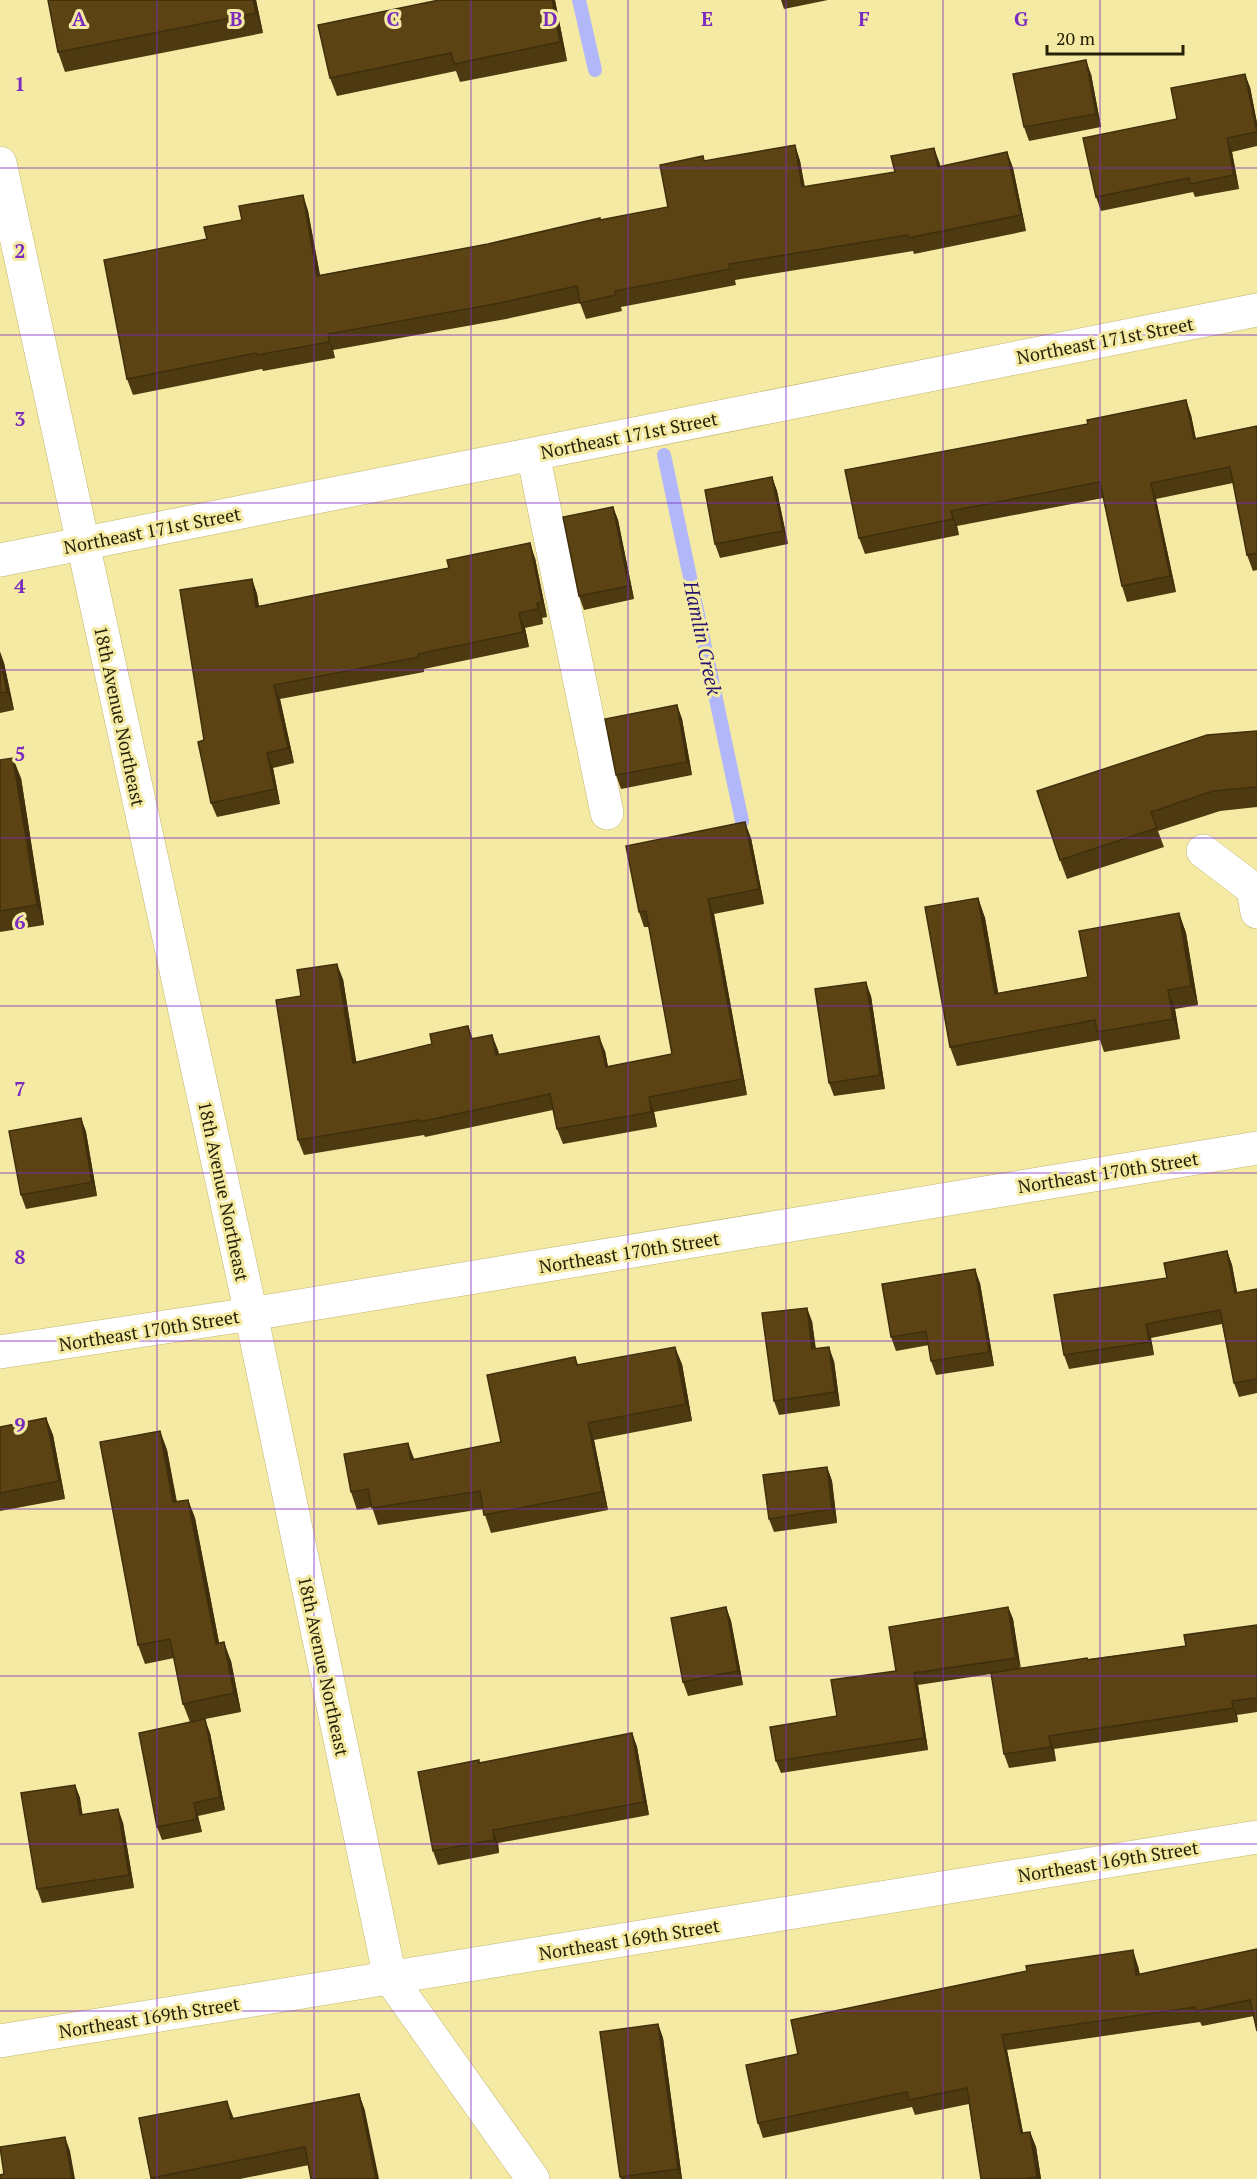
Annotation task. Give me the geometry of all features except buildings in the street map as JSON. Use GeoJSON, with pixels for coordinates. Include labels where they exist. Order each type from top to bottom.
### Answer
{"type":"FeatureCollection","features":[{"type":"Feature","properties":{"kind":"street","name":"18th Avenue Northeast"},"geometry":{"type":"LineString","coordinates":[[0,163],[251,1314],[390,1978],[533,2179]]}},
{"type":"Feature","properties":{"kind":"street","name":"Northeast 171st Street"},"geometry":{"type":"LineString","coordinates":[[0,560],[1257,310]]}},
{"type":"Feature","properties":{"kind":"street"},"geometry":{"type":"LineString","coordinates":[[533,454],[607,813]]}},
{"type":"Feature","properties":{"kind":"street"},"geometry":{"type":"LineString","coordinates":[[1203,851],[1253,889],[1257,912]]}},
{"type":"Feature","properties":{"kind":"street","name":"Northeast 170th Street"},"geometry":{"type":"LineString","coordinates":[[0,1352],[251,1314],[1257,1148]]}},
{"type":"Feature","properties":{"kind":"street","name":"Northeast 169th Street"},"geometry":{"type":"LineString","coordinates":[[0,2041],[1257,1837]]}},
{"type":"Feature","properties":{"kind":"waterway","name":"Hamlin Creek"},"geometry":{"type":"LineString","coordinates":[[579,0],[595,70]]}},
{"type":"Feature","properties":{"kind":"waterway","name":"Hamlin Creek"},"geometry":{"type":"LineString","coordinates":[[664,455],[742,821]]}}]}
